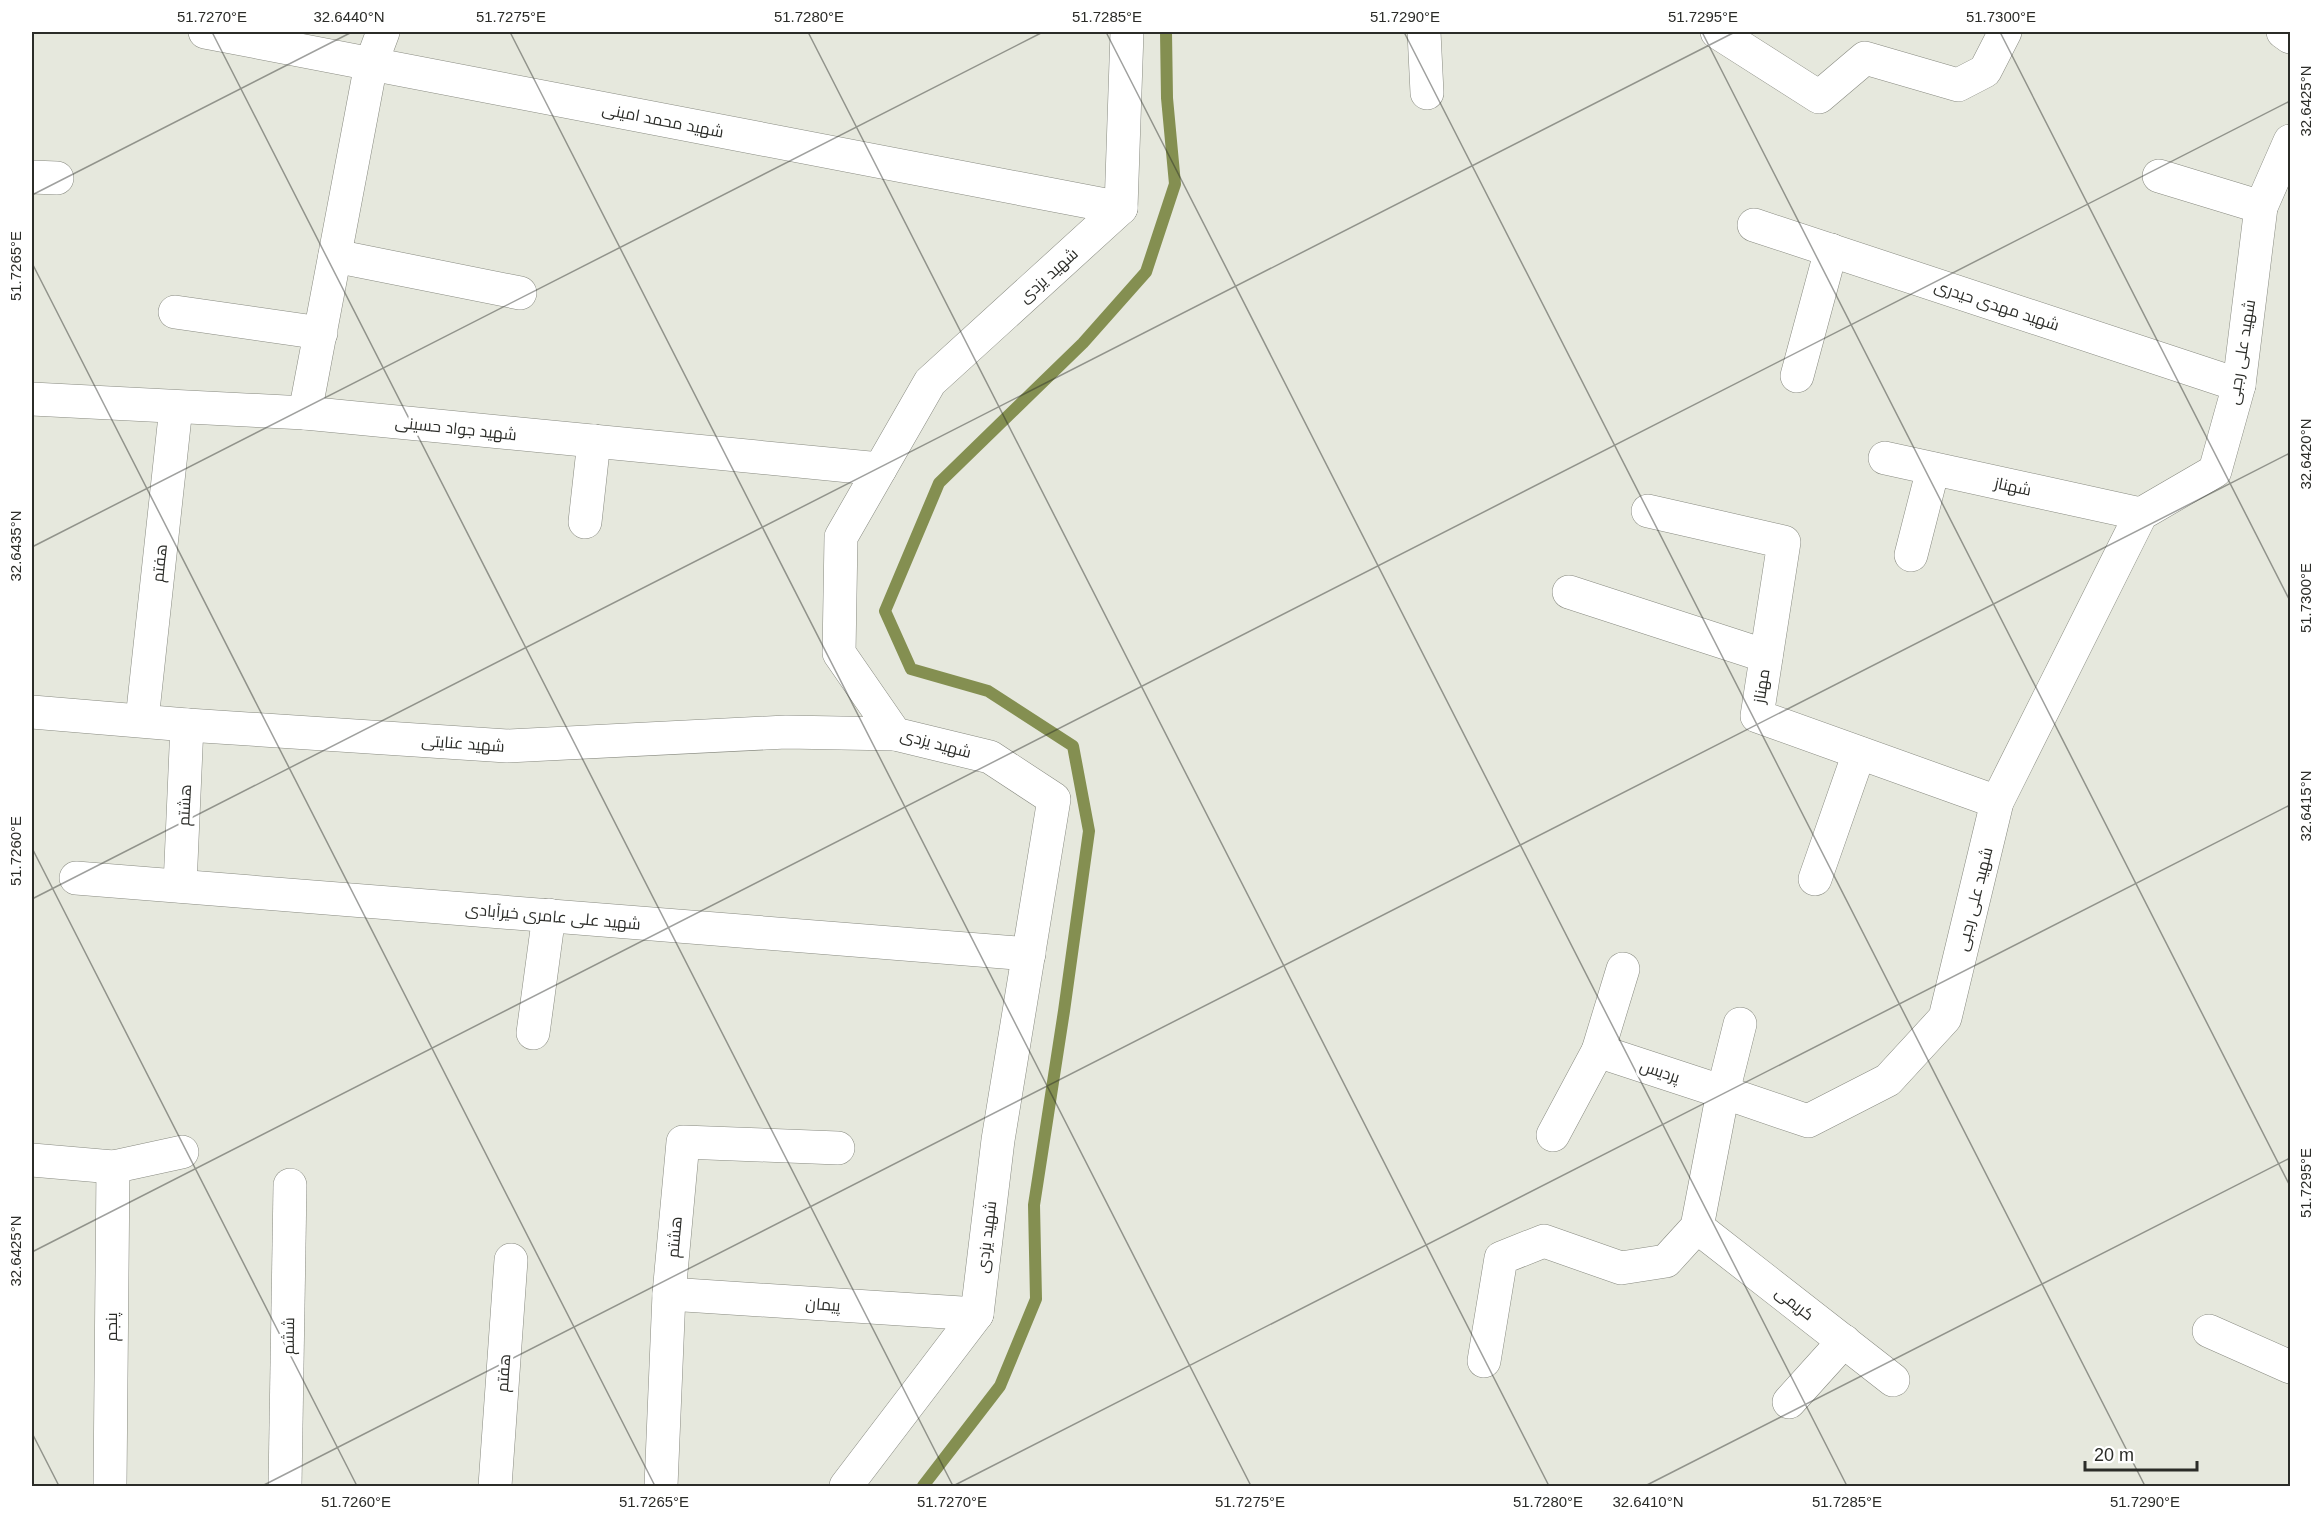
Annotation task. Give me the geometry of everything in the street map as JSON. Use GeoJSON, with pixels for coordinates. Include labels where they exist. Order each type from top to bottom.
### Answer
{"type":"FeatureCollection","features":[{"type":"Feature","properties":{"kind":"street","name":"شهید محمد امینی"},"geometry":{"type":"LineString","coordinates":[[205,32],[1121,208]]}},
{"type":"Feature","properties":{"kind":"street"},"geometry":{"type":"LineString","coordinates":[[305,413],[371,64],[383,32]]}},
{"type":"Feature","properties":{"kind":"street"},"geometry":{"type":"LineString","coordinates":[[1121,208],[1127,32]]}},
{"type":"Feature","properties":{"kind":"street"},"geometry":{"type":"LineString","coordinates":[[1424,32],[1427,93]]}},
{"type":"Feature","properties":{"kind":"street"},"geometry":{"type":"LineString","coordinates":[[1717,32],[1754,41],[1819,97],[1865,58],[1958,85],[1985,71],[2005,32]]}},
{"type":"Feature","properties":{"kind":"street"},"geometry":{"type":"LineString","coordinates":[[2283,32],[2290,36]]}},
{"type":"Feature","properties":{"kind":"street","name":"شهید علی رجبی"},"geometry":{"type":"LineString","coordinates":[[1723,1092],[1808,1121],[1888,1080],[1945,1018],[1997,802],[2141,514],[2216,471],[2239,385],[2261,207],[2290,141]]}},
{"type":"Feature","properties":{"kind":"street"},"geometry":{"type":"LineString","coordinates":[[2159,176],[2261,207]]}},
{"type":"Feature","properties":{"kind":"street","name":"شهید یزدی"},"geometry":{"type":"LineString","coordinates":[[977,1314],[998,1140],[1054,800],[990,757],[895,734],[839,652],[841,537],[930,382],[1121,208]]}},
{"type":"Feature","properties":{"kind":"street","name":"شهید مهدی حیدری"},"geometry":{"type":"LineString","coordinates":[[1754,225],[2239,385]]}},
{"type":"Feature","properties":{"kind":"street"},"geometry":{"type":"LineString","coordinates":[[1797,376],[1831,250]]}},
{"type":"Feature","properties":{"kind":"street"},"geometry":{"type":"LineString","coordinates":[[335,256],[520,293]]}},
{"type":"Feature","properties":{"kind":"street"},"geometry":{"type":"LineString","coordinates":[[175,312],[321,333]]}},
{"type":"Feature","properties":{"kind":"street","name":"شهید جواد حسینی"},"geometry":{"type":"LineString","coordinates":[[32,399],[305,413],[879,469]]}},
{"type":"Feature","properties":{"kind":"street","name":"هفتم"},"geometry":{"type":"LineString","coordinates":[[142,720],[176,406]]}},
{"type":"Feature","properties":{"kind":"street"},"geometry":{"type":"LineString","coordinates":[[585,522],[594,441]]}},
{"type":"Feature","properties":{"kind":"street","name":"شهناز"},"geometry":{"type":"LineString","coordinates":[[1885,458],[2141,514]]}},
{"type":"Feature","properties":{"kind":"street"},"geometry":{"type":"LineString","coordinates":[[1911,555],[1933,469]]}},
{"type":"Feature","properties":{"kind":"street","name":"مهناز"},"geometry":{"type":"LineString","coordinates":[[1648,511],[1784,542],[1757,716],[1997,802]]}},
{"type":"Feature","properties":{"kind":"street"},"geometry":{"type":"LineString","coordinates":[[1569,592],[1766,656]]}},
{"type":"Feature","properties":{"kind":"street","name":"شهید عنایتی"},"geometry":{"type":"LineString","coordinates":[[32,712],[188,725],[507,746],[786,732],[895,734]]}},
{"type":"Feature","properties":{"kind":"street","name":"هشتم"},"geometry":{"type":"LineString","coordinates":[[180,886],[188,725]]}},
{"type":"Feature","properties":{"kind":"street"},"geometry":{"type":"LineString","coordinates":[[1815,879],[1859,753]]}},
{"type":"Feature","properties":{"kind":"street","name":"شهید علی عامری خیرآبادی"},"geometry":{"type":"LineString","coordinates":[[76,878],[1029,954]]}},
{"type":"Feature","properties":{"kind":"street"},"geometry":{"type":"LineString","coordinates":[[533,1033],[549,915]]}},
{"type":"Feature","properties":{"kind":"street"},"geometry":{"type":"LineString","coordinates":[[1553,1135],[1598,1051],[1623,969]]}},
{"type":"Feature","properties":{"kind":"street"},"geometry":{"type":"LineString","coordinates":[[1484,1361],[1501,1258],[1544,1241],[1621,1268],[1666,1261],[1697,1227],[1723,1092],[1740,1024]]}},
{"type":"Feature","properties":{"kind":"street","name":"پردیس"},"geometry":{"type":"LineString","coordinates":[[1598,1051],[1723,1092]]}},
{"type":"Feature","properties":{"kind":"street","name":"هشتم"},"geometry":{"type":"LineString","coordinates":[[661,1486],[669,1294],[683,1142],[838,1148]]}},
{"type":"Feature","properties":{"kind":"street"},"geometry":{"type":"LineString","coordinates":[[32,1160],[112,1167],[182,1152]]}},
{"type":"Feature","properties":{"kind":"street","name":"پنجم"},"geometry":{"type":"LineString","coordinates":[[110,1486],[112,1167]]}},
{"type":"Feature","properties":{"kind":"street","name":"ششم"},"geometry":{"type":"LineString","coordinates":[[285,1486],[290,1185]]}},
{"type":"Feature","properties":{"kind":"street","name":"کریمی"},"geometry":{"type":"LineString","coordinates":[[1697,1227],[1893,1380]]}},
{"type":"Feature","properties":{"kind":"street","name":"هفتم"},"geometry":{"type":"LineString","coordinates":[[495,1486],[512,1260]]}},
{"type":"Feature","properties":{"kind":"street","name":"پیمان"},"geometry":{"type":"LineString","coordinates":[[669,1294],[977,1314]]}},
{"type":"Feature","properties":{"kind":"street"},"geometry":{"type":"LineString","coordinates":[[846,1486],[977,1314]]}},
{"type":"Feature","properties":{"kind":"street"},"geometry":{"type":"LineString","coordinates":[[2209,1331],[2290,1367]]}},
{"type":"Feature","properties":{"kind":"street"},"geometry":{"type":"LineString","coordinates":[[1789,1402],[1844,1341]]}},
{"type":"Feature","properties":{"kind":"waterway"},"geometry":{"type":"LineString","coordinates":[[923,1486],[1000,1386],[1036,1299],[1034,1205],[1089,831],[1073,746],[988,691],[911,669],[885,611],[939,483],[1083,343],[1146,272],[1175,184],[1167,98],[1166,32]]}}]}
